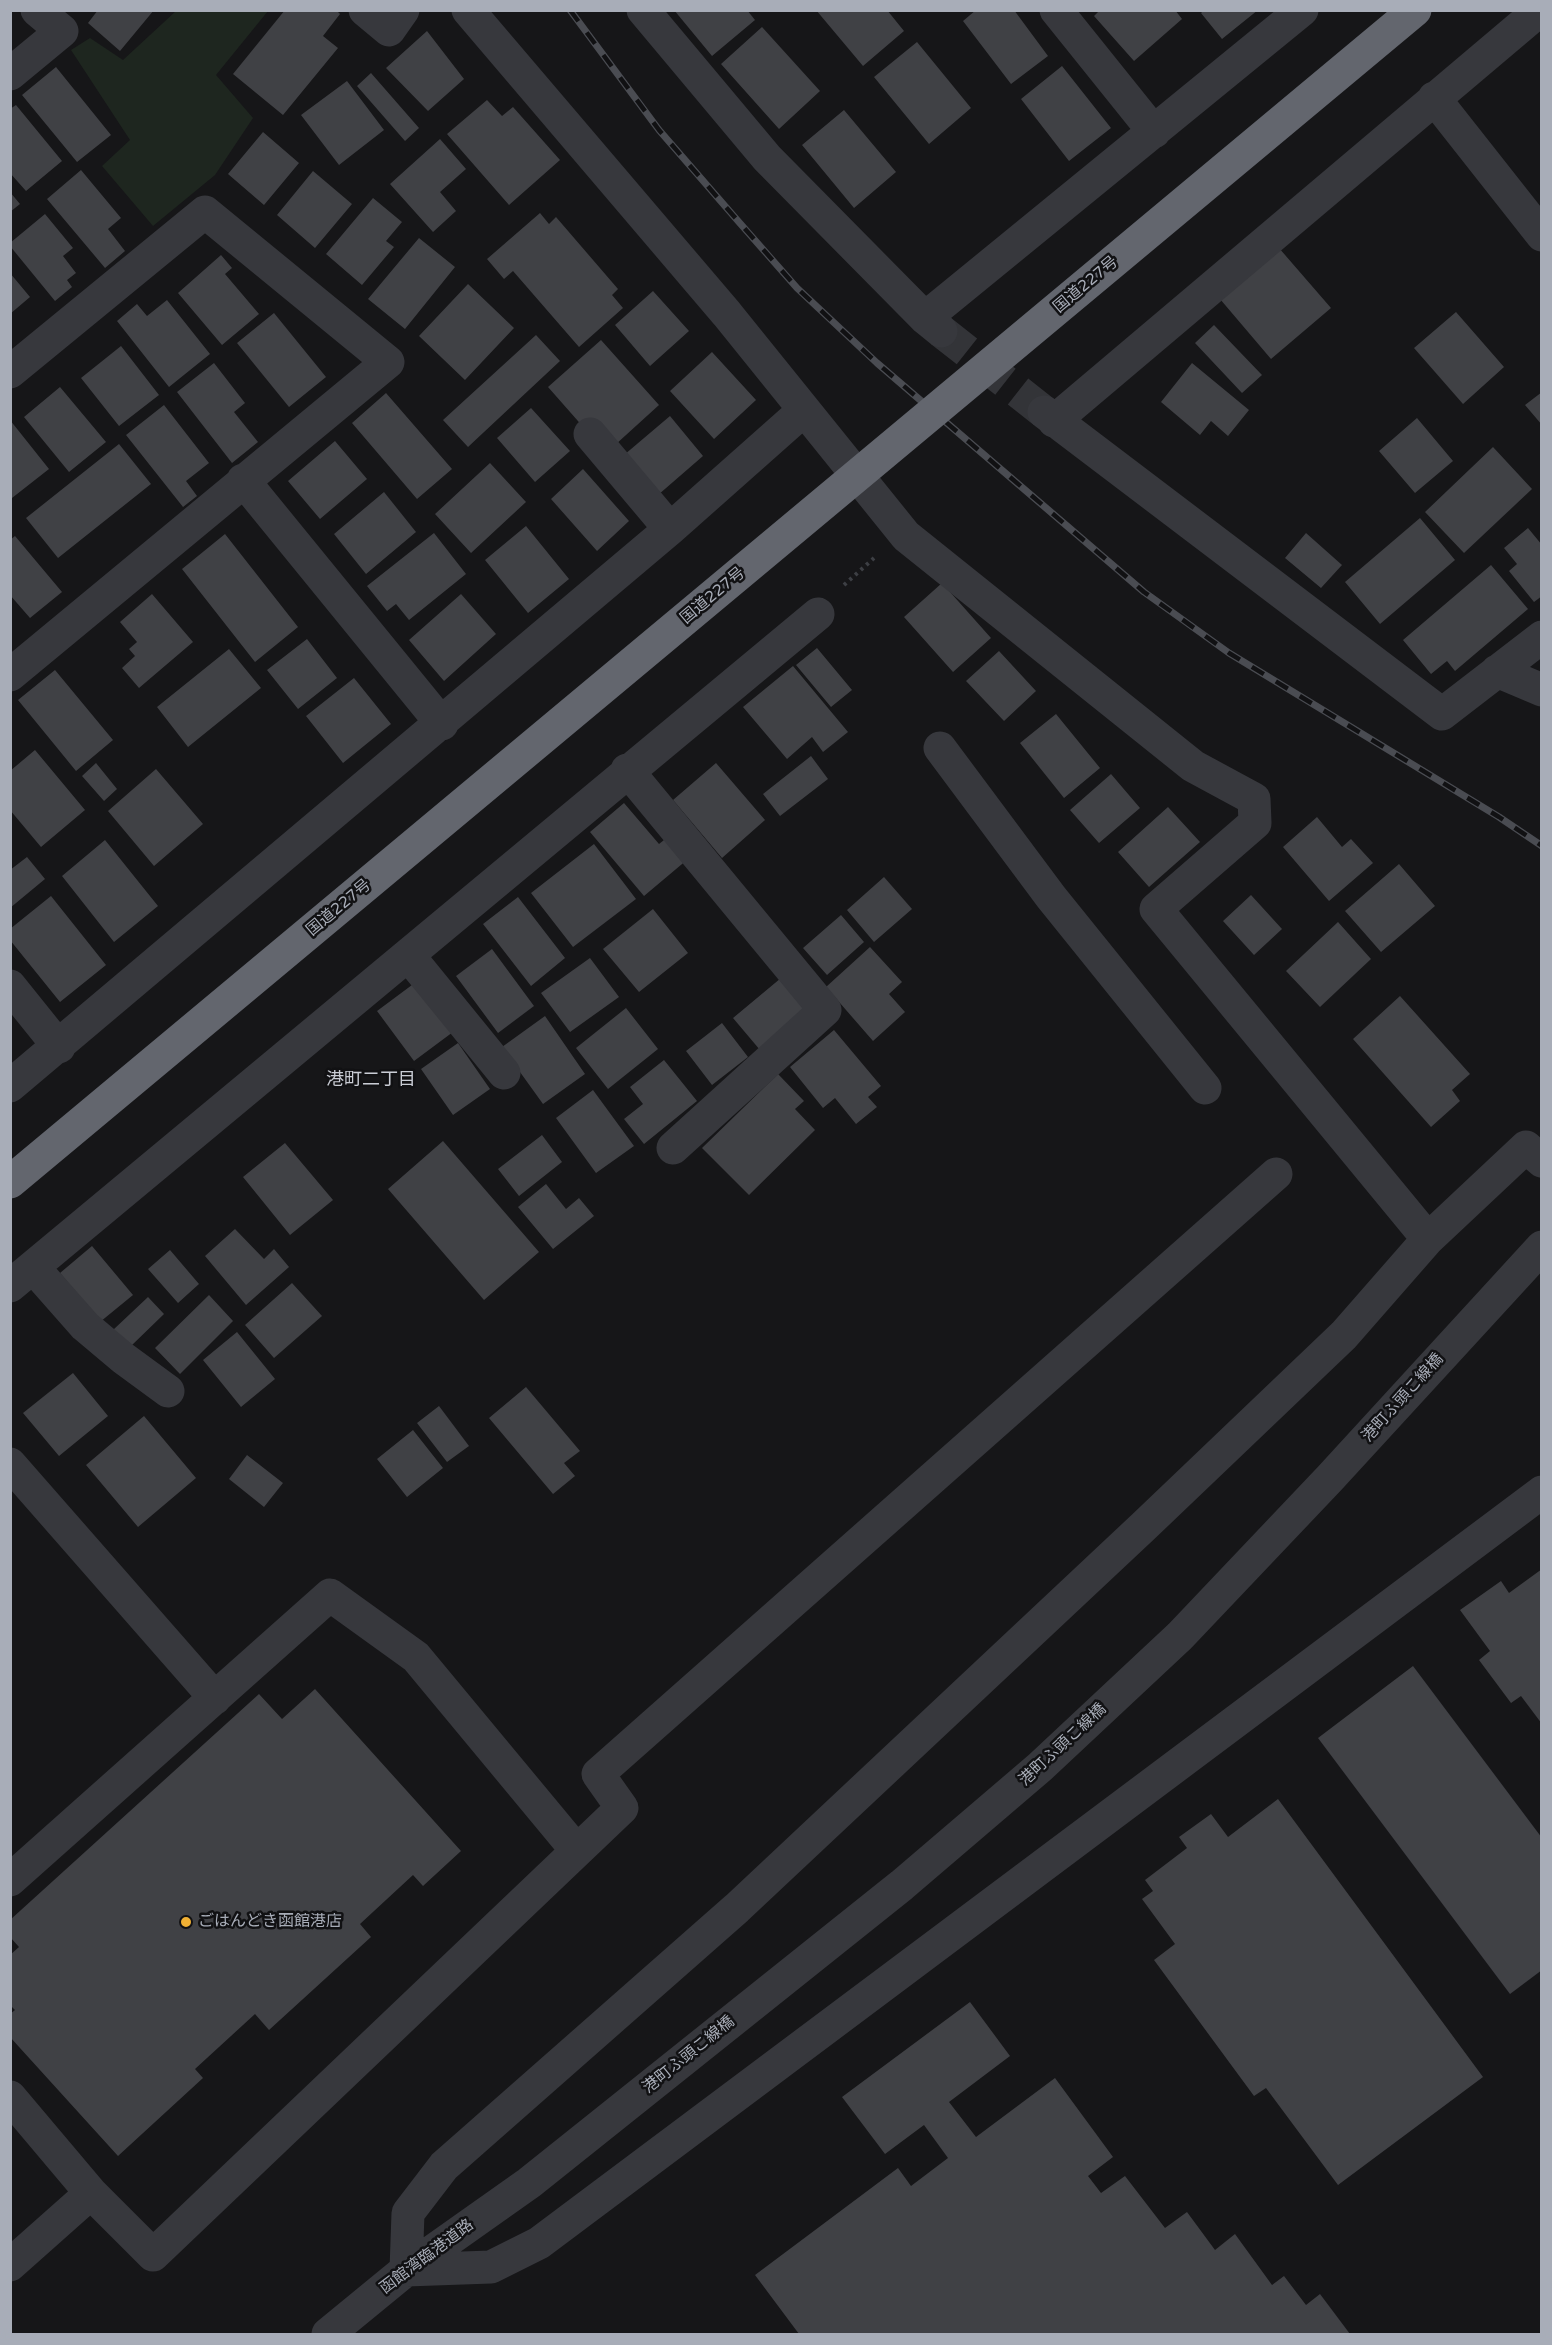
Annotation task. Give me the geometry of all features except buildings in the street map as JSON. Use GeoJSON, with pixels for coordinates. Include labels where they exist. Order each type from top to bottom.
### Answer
{"type":"FeatureCollection","features":[{"type":"Feature","properties":{"kind":"highway","name":"国道227号"},"geometry":{"type":"LineString","coordinates":[[10,1182],[1415,10]]}},
{"type":"Feature","properties":{"kind":"street"},"geometry":{"type":"LineString","coordinates":[[10,74],[62,31],[37,10]]}},
{"type":"Feature","properties":{"kind":"street"},"geometry":{"type":"LineString","coordinates":[[365,10],[389,30],[403,10]]}},
{"type":"Feature","properties":{"kind":"street"},"geometry":{"type":"LineString","coordinates":[[468,10],[727,315],[903,532],[1193,766],[1254,799],[1255,823],[1156,909],[1428,1239]]}},
{"type":"Feature","properties":{"kind":"street"},"geometry":{"type":"LineString","coordinates":[[643,10],[767,158],[933,324],[1154,132],[1302,10]]}},
{"type":"Feature","properties":{"kind":"street"},"geometry":{"type":"LineString","coordinates":[[1056,10],[1154,132]]}},
{"type":"Feature","properties":{"kind":"street"},"geometry":{"type":"LineString","coordinates":[[1540,10],[1049,416],[1442,714],[1542,637]]}},
{"type":"Feature","properties":{"kind":"street"},"geometry":{"type":"LineString","coordinates":[[1434,98],[1542,235]]}},
{"type":"Feature","properties":{"kind":"street"},"geometry":{"type":"LineString","coordinates":[[10,372],[205,212],[388,362],[10,675]]}},
{"type":"Feature","properties":{"kind":"street"},"geometry":{"type":"LineString","coordinates":[[10,1086],[442,724],[670,529],[803,411]]}},
{"type":"Feature","properties":{"kind":"street"},"geometry":{"type":"LineString","coordinates":[[590,434],[670,529]]}},
{"type":"Feature","properties":{"kind":"street"},"geometry":{"type":"LineString","coordinates":[[243,480],[442,724]]}},
{"type":"Feature","properties":{"kind":"street"},"geometry":{"type":"LineString","coordinates":[[168,1391],[22,1277],[627,770],[818,614]]}},
{"type":"Feature","properties":{"kind":"street"},"geometry":{"type":"LineString","coordinates":[[1497,671],[1542,690]]}},
{"type":"Feature","properties":{"kind":"street"},"geometry":{"type":"LineString","coordinates":[[940,748],[1051,897],[1205,1088]]}},
{"type":"Feature","properties":{"kind":"street"},"geometry":{"type":"LineString","coordinates":[[627,770],[825,1010],[673,1148]]}},
{"type":"Feature","properties":{"kind":"street"},"geometry":{"type":"LineString","coordinates":[[408,955],[504,1073]]}},
{"type":"Feature","properties":{"kind":"street"},"geometry":{"type":"LineString","coordinates":[[10,986],[59,1047]]}},
{"type":"Feature","properties":{"kind":"street"},"geometry":{"type":"LineString","coordinates":[[1542,1161],[1526,1148],[1428,1239],[1344,1335],[1144,1526],[737,1908],[444,2166],[408,2213],[406,2270],[491,2268],[539,2243],[1003,1897],[1257,1703],[1542,1492]]}},
{"type":"Feature","properties":{"kind":"street"},"geometry":{"type":"LineString","coordinates":[[10,2097],[91,2193],[153,2255],[622,1808],[598,1774],[1276,1174]]}},
{"type":"Feature","properties":{"kind":"street","name":"港町ふ頭こ線橋"},"geometry":{"type":"LineString","coordinates":[[529,2183],[902,1885],[1040,1767],[1196,1620],[1542,1247]]}},
{"type":"Feature","properties":{"kind":"street"},"geometry":{"type":"LineString","coordinates":[[10,1464],[215,1698]]}},
{"type":"Feature","properties":{"kind":"street"},"geometry":{"type":"LineString","coordinates":[[10,1880],[330,1595],[416,1657],[577,1851]]}},
{"type":"Feature","properties":{"kind":"street","name":"函館湾臨港道路"},"geometry":{"type":"LineString","coordinates":[[328,2334],[406,2270],[529,2183]]}},
{"type":"Feature","properties":{"kind":"street"},"geometry":{"type":"LineString","coordinates":[[10,2265],[91,2193]]}},
{"type":"Feature","properties":{"kind":"path"},"geometry":{"type":"LineString","coordinates":[[818,614],[820,607],[903,532]]}},
{"type":"Feature","properties":{"kind":"shaded area"},"geometry":{"type":"Polygon","coordinates":[[[176,11],[268,11],[216,75],[253,118],[215,175],[153,226],[102,166],[130,140],[71,50],[90,38],[123,60],[176,11]]]}},
{"type":"Feature","properties":{"kind":"tunnel"},"geometry":{"type":"LineString","coordinates":[[941,331],[1044,412]]}},
{"type":"Feature","properties":{"kind":"railway"},"geometry":{"type":"LineString","coordinates":[[570,10],[659,130],[738,221],[797,288],[877,363],[1144,592],[1229,653],[1499,817],[1542,846]]}},
{"type":"Feature","properties":{"kind":"place","name":"ごはんどき函館港店"},"geometry":{"type":"Point","coordinates":[186,1922]}},
{"type":"Feature","properties":{"kind":"district","name":"港町二丁目"},"geometry":{"type":"Point","coordinates":[371,1080]}}]}
